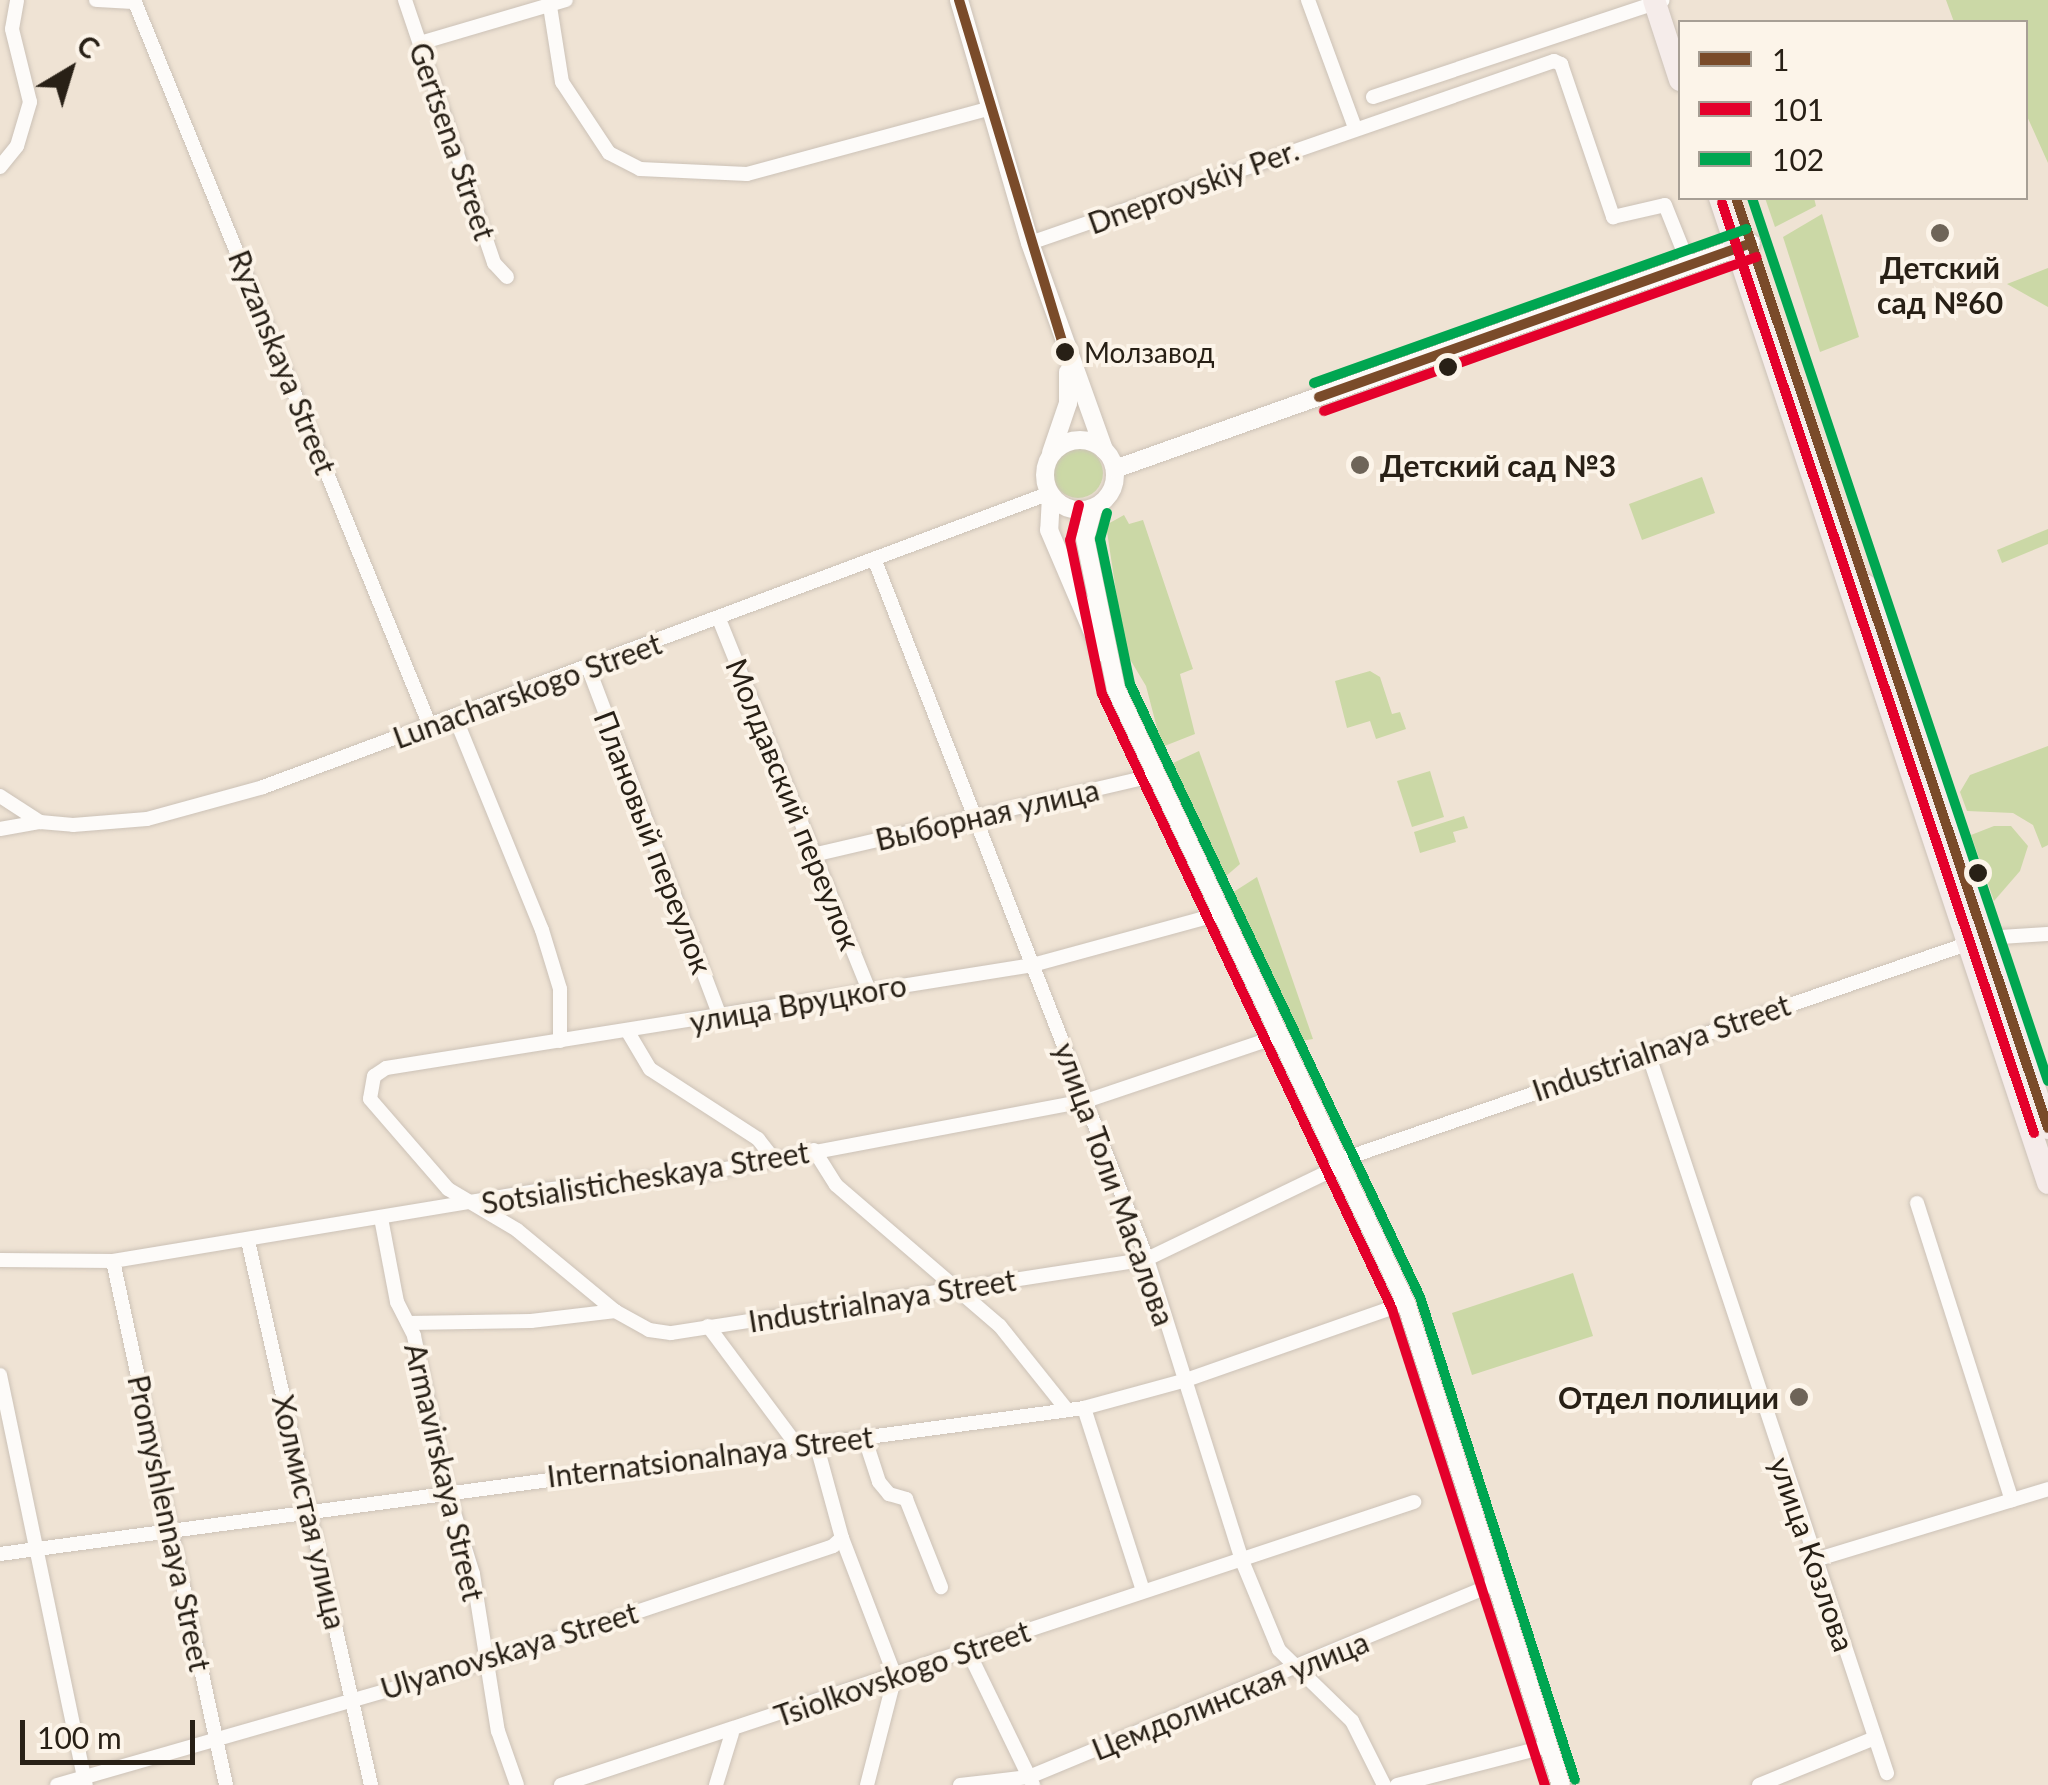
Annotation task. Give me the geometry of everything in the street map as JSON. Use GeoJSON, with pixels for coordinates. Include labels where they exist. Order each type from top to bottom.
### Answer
{"type":"FeatureCollection","features":[{"type":"Feature","properties":{"kind":"highway"},"geometry":{"type":"LineString","coordinates":[[1661,1],[1678,29]]}},
{"type":"Feature","properties":{"kind":"highway"},"geometry":{"type":"LineString","coordinates":[[1661,1],[1678,72]]}},
{"type":"Feature","properties":{"kind":"highway"},"geometry":{"type":"LineString","coordinates":[[1721,200],[1744,246],[1977,941],[2048,1183]]}},
{"type":"Feature","properties":{"kind":"highway"},"geometry":{"type":"LineString","coordinates":[[1736,200],[1744,246]]}},
{"type":"Feature","properties":{"kind":"highway"},"geometry":{"type":"LineString","coordinates":[[1977,941],[2048,1128]]}},
{"type":"Feature","properties":{"kind":"street"},"geometry":{"type":"LineString","coordinates":[[0,167],[17,146],[30,102],[12,29],[17,0]]}},
{"type":"Feature","properties":{"kind":"street"},"geometry":{"type":"LineString","coordinates":[[96,0],[134,1]]}},
{"type":"Feature","properties":{"kind":"street","name":"Gertsena Street"},"geometry":{"type":"LineString","coordinates":[[405,0],[494,263],[507,277]]}},
{"type":"Feature","properties":{"kind":"street"},"geometry":{"type":"LineString","coordinates":[[959,0],[1065,352],[1115,469],[1109,496],[1093,509],[1085,538],[1116,689]]}},
{"type":"Feature","properties":{"kind":"street"},"geometry":{"type":"LineString","coordinates":[[1308,0],[1355,128]]}},
{"type":"Feature","properties":{"kind":"street","name":"Ryzanskaya Street"},"geometry":{"type":"LineString","coordinates":[[134,1],[430,726]]}},
{"type":"Feature","properties":{"kind":"street"},"geometry":{"type":"LineString","coordinates":[[420,43],[555,1],[562,82],[610,152],[640,169],[747,174],[991,108]]}},
{"type":"Feature","properties":{"kind":"street"},"geometry":{"type":"LineString","coordinates":[[1373,97],[1661,1]]}},
{"type":"Feature","properties":{"kind":"street","name":"Dneprovskiy Per."},"geometry":{"type":"LineString","coordinates":[[1030,243],[1513,72],[1562,64],[1612,217],[1665,206],[1689,265]]}},
{"type":"Feature","properties":{"kind":"street"},"geometry":{"type":"LineString","coordinates":[[1115,469],[1744,246]]}},
{"type":"Feature","properties":{"kind":"street"},"geometry":{"type":"LineString","coordinates":[[1065,352],[1068,403],[1044,475],[1050,494],[1049,530],[1116,689],[1406,1303],[1561,1785]]}},
{"type":"Feature","properties":{"kind":"street"},"geometry":{"type":"LineString","coordinates":[[1050,456],[1076,440],[1104,450]]}},
{"type":"Feature","properties":{"kind":"street"},"geometry":{"type":"LineString","coordinates":[[1050,494],[1070,510],[1093,509]]}},
{"type":"Feature","properties":{"kind":"street","name":"Lunacharskogo Street"},"geometry":{"type":"LineString","coordinates":[[0,829],[40,822],[147,819],[263,787],[1050,494]]}},
{"type":"Feature","properties":{"kind":"street","name":"улица Толи Масалова"},"geometry":{"type":"LineString","coordinates":[[875,561],[1148,1259],[1183,1382],[1243,1563],[1279,1650],[1352,1721],[1384,1785]]}},
{"type":"Feature","properties":{"kind":"street","name":"Молдавский переулок"},"geometry":{"type":"LineString","coordinates":[[719,619],[869,990]]}},
{"type":"Feature","properties":{"kind":"street","name":"Плановый переулок"},"geometry":{"type":"LineString","coordinates":[[588,667],[720,1016]]}},
{"type":"Feature","properties":{"kind":"street"},"geometry":{"type":"LineString","coordinates":[[455,717],[542,930],[560,988],[560,1041]]}},
{"type":"Feature","properties":{"kind":"street","name":"Выборная улица"},"geometry":{"type":"LineString","coordinates":[[817,854],[1156,774]]}},
{"type":"Feature","properties":{"kind":"street"},"geometry":{"type":"LineString","coordinates":[[0,796],[40,822]]}},
{"type":"Feature","properties":{"kind":"street","name":"улица Вруцкого"},"geometry":{"type":"LineString","coordinates":[[472,1204],[448,1189],[374,1110],[374,1076],[386,1068],[1034,965],[1220,914]]}},
{"type":"Feature","properties":{"kind":"street","name":"Industrialnaya Street"},"geometry":{"type":"LineString","coordinates":[[615,1310],[649,1330],[708,1326],[1148,1259],[1339,1163],[1647,1050],[1977,941],[2048,934]]}},
{"type":"Feature","properties":{"kind":"street"},"geometry":{"type":"LineString","coordinates":[[628,1032],[650,1069],[758,1139],[773,1158]]}},
{"type":"Feature","properties":{"kind":"street","name":"Sotsialisticheskaya Street"},"geometry":{"type":"LineString","coordinates":[[0,1260],[113,1260],[773,1158],[1089,1100],[1279,1036]]}},
{"type":"Feature","properties":{"kind":"street","name":"улица Козлова"},"geometry":{"type":"LineString","coordinates":[[1647,1050],[1887,1773]]}},
{"type":"Feature","properties":{"kind":"street"},"geometry":{"type":"LineString","coordinates":[[814,1150],[836,1184],[1000,1326],[1067,1410]]}},
{"type":"Feature","properties":{"kind":"street"},"geometry":{"type":"LineString","coordinates":[[472,1204],[517,1230],[615,1310]]}},
{"type":"Feature","properties":{"kind":"street"},"geometry":{"type":"LineString","coordinates":[[1917,1204],[2012,1500]]}},
{"type":"Feature","properties":{"kind":"street","name":"Armavirskaya Street"},"geometry":{"type":"LineString","coordinates":[[382,1218],[397,1302],[408,1323],[447,1490],[473,1574],[486,1662],[517,1785]]}},
{"type":"Feature","properties":{"kind":"street","name":"Холмистая улица"},"geometry":{"type":"LineString","coordinates":[[248,1241],[371,1785]]}},
{"type":"Feature","properties":{"kind":"street","name":"Promyshlennaya Street"},"geometry":{"type":"LineString","coordinates":[[113,1260],[226,1785]]}},
{"type":"Feature","properties":{"kind":"street","name":"Internatsionalnaya Street"},"geometry":{"type":"LineString","coordinates":[[0,1554],[447,1490],[1084,1408],[1183,1382],[1406,1303]]}},
{"type":"Feature","properties":{"kind":"street"},"geometry":{"type":"LineString","coordinates":[[408,1323],[530,1321],[615,1310]]}},
{"type":"Feature","properties":{"kind":"street"},"geometry":{"type":"LineString","coordinates":[[708,1326],[796,1444]]}},
{"type":"Feature","properties":{"kind":"street"},"geometry":{"type":"LineString","coordinates":[[0,1374],[40,1548],[86,1781]]}},
{"type":"Feature","properties":{"kind":"street"},"geometry":{"type":"LineString","coordinates":[[1084,1408],[1143,1590]]}},
{"type":"Feature","properties":{"kind":"street"},"geometry":{"type":"LineString","coordinates":[[864,1436],[879,1482],[906,1499],[941,1587]]}},
{"type":"Feature","properties":{"kind":"street"},"geometry":{"type":"LineString","coordinates":[[816,1442],[842,1538],[895,1676],[867,1785]]}},
{"type":"Feature","properties":{"kind":"street"},"geometry":{"type":"LineString","coordinates":[[1815,1560],[2048,1489]]}},
{"type":"Feature","properties":{"kind":"street","name":"Tsiolkovskogo Street"},"geometry":{"type":"LineString","coordinates":[[561,1785],[732,1732],[1143,1590],[1243,1563],[1414,1502]]}},
{"type":"Feature","properties":{"kind":"street","name":"Ulyanovskaya Street"},"geometry":{"type":"LineString","coordinates":[[57,1785],[86,1781],[354,1697],[486,1662],[833,1546],[842,1538]]}},
{"type":"Feature","properties":{"kind":"street","name":"Цемдолинская улица"},"geometry":{"type":"LineString","coordinates":[[960,1785],[1031,1781],[1494,1584]]}},
{"type":"Feature","properties":{"kind":"street"},"geometry":{"type":"LineString","coordinates":[[968,1651],[1031,1781]]}},
{"type":"Feature","properties":{"kind":"street"},"geometry":{"type":"LineString","coordinates":[[716,1785],[732,1732]]}},
{"type":"Feature","properties":{"kind":"street"},"geometry":{"type":"LineString","coordinates":[[1759,1785],[1875,1738]]}},
{"type":"Feature","properties":{"kind":"street"},"geometry":{"type":"LineString","coordinates":[[1397,1785],[1548,1746]]}},
{"type":"Feature","properties":{"kind":"green space"},"geometry":{"type":"Polygon","coordinates":[[[1946,0],[2048,0],[2048,163],[2028,118],[2028,20],[1953,20],[1946,0]]]}},
{"type":"Feature","properties":{"kind":"green space"},"geometry":{"type":"Polygon","coordinates":[[[1766,200],[1814,200],[1816,206],[1775,227],[1766,200]]]}},
{"type":"Feature","properties":{"kind":"green space"},"geometry":{"type":"Polygon","coordinates":[[[1822,214],[1859,337],[1820,352],[1783,237],[1822,214]]]}},
{"type":"Feature","properties":{"kind":"green space"},"geometry":{"type":"Polygon","coordinates":[[[2048,268],[2048,307],[2007,284],[2048,268]]]}},
{"type":"Feature","properties":{"kind":"green space"},"geometry":{"type":"Polygon","coordinates":[[[1078,448],[1096,455],[1103,473],[1096,491],[1078,498],[1060,491],[1053,473],[1060,455],[1078,448]]]}},
{"type":"Feature","properties":{"kind":"green space"},"geometry":{"type":"Polygon","coordinates":[[[1702,477],[1715,513],[1642,540],[1629,504],[1702,477]]]}},
{"type":"Feature","properties":{"kind":"green space"},"geometry":{"type":"Polygon","coordinates":[[[1124,515],[1129,524],[1143,520],[1193,669],[1180,674],[1195,734],[1162,747],[1146,686],[1125,651],[1106,525],[1124,515]]]}},
{"type":"Feature","properties":{"kind":"green space"},"geometry":{"type":"Polygon","coordinates":[[[2048,529],[2048,544],[2002,563],[1997,550],[2048,529]]]}},
{"type":"Feature","properties":{"kind":"green space"},"geometry":{"type":"Polygon","coordinates":[[[1370,671],[1380,677],[1392,714],[1400,712],[1406,729],[1376,739],[1370,721],[1347,728],[1335,681],[1370,671]]]}},
{"type":"Feature","properties":{"kind":"green space"},"geometry":{"type":"Polygon","coordinates":[[[2048,746],[2048,845],[2042,848],[2033,825],[2013,813],[1967,811],[1960,792],[1970,775],[2048,746]]]}},
{"type":"Feature","properties":{"kind":"green space"},"geometry":{"type":"Polygon","coordinates":[[[1199,751],[1240,864],[1225,877],[1173,763],[1199,751]]]}},
{"type":"Feature","properties":{"kind":"green space"},"geometry":{"type":"Polygon","coordinates":[[[1430,771],[1444,817],[1412,827],[1397,781],[1430,771]]]}},
{"type":"Feature","properties":{"kind":"green space"},"geometry":{"type":"Polygon","coordinates":[[[1464,816],[1468,828],[1453,832],[1456,842],[1420,853],[1414,832],[1464,816]]]}},
{"type":"Feature","properties":{"kind":"green space"},"geometry":{"type":"Polygon","coordinates":[[[1994,826],[2011,826],[2028,846],[2020,871],[1994,901],[1971,835],[1994,826]]]}},
{"type":"Feature","properties":{"kind":"green space"},"geometry":{"type":"Polygon","coordinates":[[[1257,877],[1313,1039],[1301,1041],[1232,893],[1257,877]]]}},
{"type":"Feature","properties":{"kind":"green space"},"geometry":{"type":"Polygon","coordinates":[[[1573,1273],[1593,1336],[1472,1375],[1452,1313],[1573,1273]]]}},
{"type":"Feature","properties":{"kind":"transit line","name":"1"},"geometry":{"type":"LineString","coordinates":[[959,0],[1065,352]]}},
{"type":"Feature","properties":{"kind":"transit line","name":"1"},"geometry":{"type":"LineString","coordinates":[[1737,200],[2048,1128]]}},
{"type":"Feature","properties":{"kind":"transit line","name":"102"},"geometry":{"type":"LineString","coordinates":[[1753,200],[2048,1081]]}},
{"type":"Feature","properties":{"kind":"transit line","name":"101"},"geometry":{"type":"LineString","coordinates":[[1722,203],[2034,1133]]}},
{"type":"Feature","properties":{"kind":"transit line","name":"102"},"geometry":{"type":"LineString","coordinates":[[1314,383],[1746,229]]}},
{"type":"Feature","properties":{"kind":"transit line","name":"1"},"geometry":{"type":"LineString","coordinates":[[1319,397],[1751,243]]}},
{"type":"Feature","properties":{"kind":"transit line","name":"101"},"geometry":{"type":"LineString","coordinates":[[1324,411],[1756,257]]}},
{"type":"Feature","properties":{"kind":"transit line","name":"101"},"geometry":{"type":"LineString","coordinates":[[1079,505],[1070,540],[1102,694],[1392,1309],[1545,1785]]}},
{"type":"Feature","properties":{"kind":"transit line","name":"102"},"geometry":{"type":"LineString","coordinates":[[1107,513],[1100,539],[1130,684],[1420,1297],[1575,1780]]}},
{"type":"Feature","properties":{"kind":"place","name":"Детский сад №60"},"geometry":{"type":"Point","coordinates":[1940,233]}},
{"type":"Feature","properties":{"kind":"place","name":"Молзавод"},"geometry":{"type":"Point","coordinates":[1065,352]}},
{"type":"Feature","properties":{"kind":"place","name":"Детский сад №3"},"geometry":{"type":"Point","coordinates":[1360,465]}},
{"type":"Feature","properties":{"kind":"place","name":"Отдел полиции"},"geometry":{"type":"Point","coordinates":[1799,1397]}}]}
